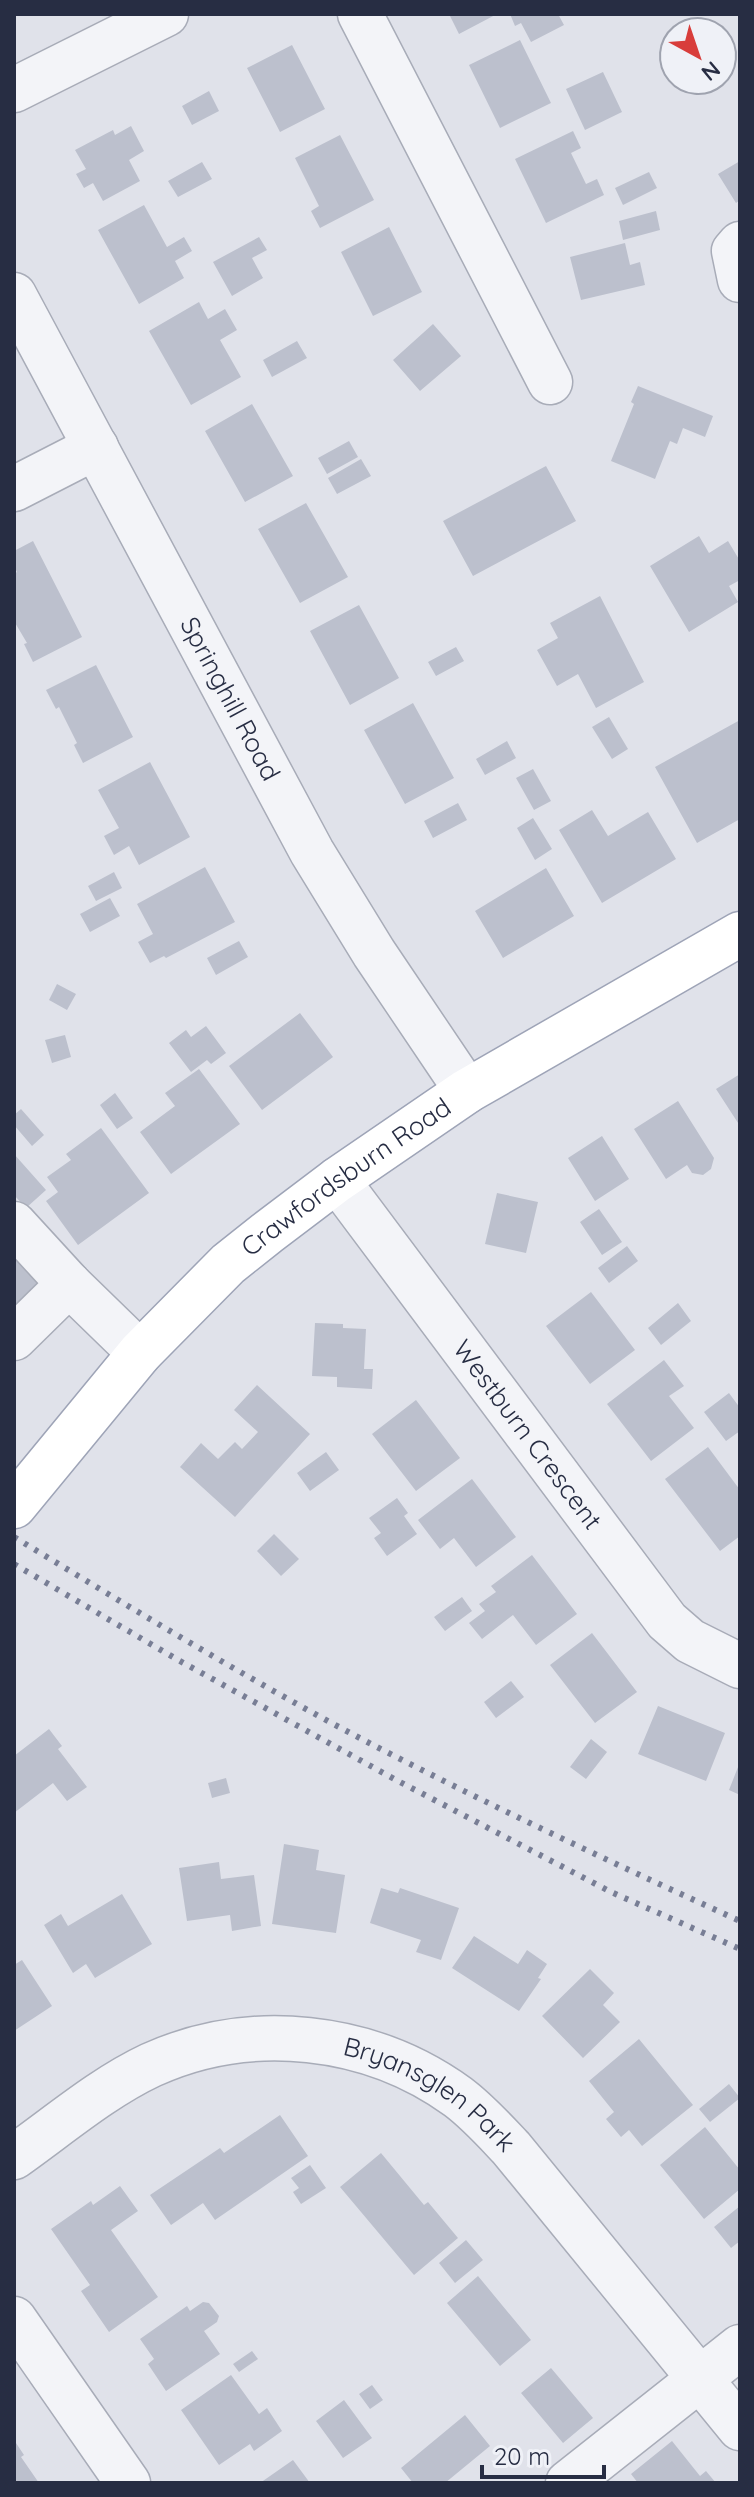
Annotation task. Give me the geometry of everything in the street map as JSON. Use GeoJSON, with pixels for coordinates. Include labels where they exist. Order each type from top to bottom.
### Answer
{"type":"FeatureCollection","features":[{"type":"Feature","properties":{"kind":"main road","name":"Crawfordsburn Road"},"geometry":{"type":"LineString","coordinates":[[16,1503],[140,1353],[228,1264],[337,1180],[467,1091],[740,934]]}},
{"type":"Feature","properties":{"kind":"street"},"geometry":{"type":"LineString","coordinates":[[14,90],[166,14]]}},
{"type":"Feature","properties":{"kind":"street"},"geometry":{"type":"LineString","coordinates":[[360,14],[550,382]]}},
{"type":"Feature","properties":{"kind":"street"},"geometry":{"type":"LineString","coordinates":[[740,244],[734,251],[740,280]]}},
{"type":"Feature","properties":{"kind":"street","name":"Springhill Road"},"geometry":{"type":"LineString","coordinates":[[14,295],[312,852],[374,953],[467,1091]]}},
{"type":"Feature","properties":{"kind":"street"},"geometry":{"type":"LineString","coordinates":[[14,489],[96,447]]}},
{"type":"Feature","properties":{"kind":"street","name":"Westburn Crescent"},"geometry":{"type":"LineString","coordinates":[[337,1180],[667,1621],[690,1641],[740,1666]]}},
{"type":"Feature","properties":{"kind":"street"},"geometry":{"type":"LineString","coordinates":[[14,1224],[69,1284],[140,1353]]}},
{"type":"Feature","properties":{"kind":"street"},"geometry":{"type":"LineString","coordinates":[[14,1338],[69,1284]]}},
{"type":"Feature","properties":{"kind":"street","name":"Bryansglen Park"},"geometry":{"type":"LineString","coordinates":[[14,2157],[121,2081],[181,2053],[213,2045],[263,2039],[327,2042],[396,2062],[428,2078],[486,2121],[740,2428]]}},
{"type":"Feature","properties":{"kind":"street"},"geometry":{"type":"LineString","coordinates":[[14,2319],[128,2483]]}},
{"type":"Feature","properties":{"kind":"street"},"geometry":{"type":"LineString","coordinates":[[568,2483],[740,2347]]}},
{"type":"Feature","properties":{"kind":"building"},"geometry":{"type":"Polygon","coordinates":[[[449,14],[497,14],[459,34],[449,14]]]}},
{"type":"Feature","properties":{"kind":"building"},"geometry":{"type":"Polygon","coordinates":[[[510,14],[558,14],[564,25],[531,42],[521,23],[515,26],[510,14]]]}},
{"type":"Feature","properties":{"kind":"building"},"geometry":{"type":"Polygon","coordinates":[[[520,40],[551,103],[500,128],[469,65],[520,40]]]}},
{"type":"Feature","properties":{"kind":"building"},"geometry":{"type":"Polygon","coordinates":[[[292,45],[325,109],[280,132],[247,68],[292,45]]]}},
{"type":"Feature","properties":{"kind":"building"},"geometry":{"type":"Polygon","coordinates":[[[603,72],[622,112],[585,130],[566,89],[603,72]]]}},
{"type":"Feature","properties":{"kind":"building"},"geometry":{"type":"Polygon","coordinates":[[[209,91],[219,111],[192,125],[182,106],[209,91]]]}},
{"type":"Feature","properties":{"kind":"building"},"geometry":{"type":"Polygon","coordinates":[[[131,126],[144,151],[129,160],[140,181],[103,201],[93,183],[84,188],[76,174],[86,169],[75,150],[113,130],[115,135],[131,126]]]}},
{"type":"Feature","properties":{"kind":"building"},"geometry":{"type":"Polygon","coordinates":[[[573,131],[581,148],[571,153],[586,184],[597,179],[604,195],[546,223],[515,159],[573,131]]]}},
{"type":"Feature","properties":{"kind":"building"},"geometry":{"type":"Polygon","coordinates":[[[340,135],[374,200],[320,228],[311,211],[319,206],[295,158],[340,135]]]}},
{"type":"Feature","properties":{"kind":"building"},"geometry":{"type":"Polygon","coordinates":[[[740,161],[740,200],[736,203],[718,174],[740,161]]]}},
{"type":"Feature","properties":{"kind":"building"},"geometry":{"type":"Polygon","coordinates":[[[202,162],[212,179],[178,197],[168,181],[202,162]]]}},
{"type":"Feature","properties":{"kind":"building"},"geometry":{"type":"Polygon","coordinates":[[[649,172],[657,188],[623,205],[615,188],[649,172]]]}},
{"type":"Feature","properties":{"kind":"building"},"geometry":{"type":"Polygon","coordinates":[[[144,205],[167,247],[184,237],[192,251],[175,261],[184,278],[139,304],[98,230],[144,205]]]}},
{"type":"Feature","properties":{"kind":"building"},"geometry":{"type":"Polygon","coordinates":[[[656,211],[660,230],[623,240],[619,221],[656,211]]]}},
{"type":"Feature","properties":{"kind":"building"},"geometry":{"type":"Polygon","coordinates":[[[389,227],[422,292],[373,316],[341,252],[389,227]]]}},
{"type":"Feature","properties":{"kind":"building"},"geometry":{"type":"Polygon","coordinates":[[[259,237],[267,250],[252,258],[263,278],[232,296],[213,262],[259,237]]]}},
{"type":"Feature","properties":{"kind":"building"},"geometry":{"type":"Polygon","coordinates":[[[625,243],[630,265],[640,262],[645,285],[581,300],[570,257],[625,243]]]}},
{"type":"Feature","properties":{"kind":"building"},"geometry":{"type":"Polygon","coordinates":[[[199,302],[208,319],[225,309],[237,330],[220,340],[241,377],[191,405],[149,331],[199,302]]]}},
{"type":"Feature","properties":{"kind":"building"},"geometry":{"type":"Polygon","coordinates":[[[433,324],[461,356],[420,391],[393,360],[433,324]]]}},
{"type":"Feature","properties":{"kind":"building"},"geometry":{"type":"Polygon","coordinates":[[[297,341],[307,358],[272,377],[263,360],[297,341]]]}},
{"type":"Feature","properties":{"kind":"building"},"geometry":{"type":"Polygon","coordinates":[[[638,386],[713,416],[705,437],[683,428],[677,444],[670,441],[655,479],[611,461],[638,386]]]}},
{"type":"Feature","properties":{"kind":"building"},"geometry":{"type":"Polygon","coordinates":[[[252,404],[293,476],[245,502],[205,431],[252,404]]]}},
{"type":"Feature","properties":{"kind":"building"},"geometry":{"type":"Polygon","coordinates":[[[349,441],[358,457],[327,474],[318,458],[349,441]]]}},
{"type":"Feature","properties":{"kind":"building"},"geometry":{"type":"Polygon","coordinates":[[[361,459],[371,476],[337,494],[328,478],[361,459]]]}},
{"type":"Feature","properties":{"kind":"building"},"geometry":{"type":"Polygon","coordinates":[[[546,466],[576,521],[473,576],[443,521],[546,466]]]}},
{"type":"Feature","properties":{"kind":"building"},"geometry":{"type":"Polygon","coordinates":[[[306,503],[348,577],[300,603],[258,529],[306,503]]]}},
{"type":"Feature","properties":{"kind":"building"},"geometry":{"type":"Polygon","coordinates":[[[699,536],[709,553],[728,541],[740,561],[740,580],[729,586],[738,602],[689,632],[650,566],[699,536]]]}},
{"type":"Feature","properties":{"kind":"building"},"geometry":{"type":"Polygon","coordinates":[[[33,541],[82,637],[33,662],[24,644],[27,643],[14,621],[14,574],[17,572],[14,551],[33,541]]]}},
{"type":"Feature","properties":{"kind":"building"},"geometry":{"type":"Polygon","coordinates":[[[600,596],[644,682],[596,708],[578,674],[557,686],[537,650],[558,638],[550,623],[600,596]]]}},
{"type":"Feature","properties":{"kind":"building"},"geometry":{"type":"Polygon","coordinates":[[[359,605],[399,678],[350,705],[310,631],[359,605]]]}},
{"type":"Feature","properties":{"kind":"building"},"geometry":{"type":"Polygon","coordinates":[[[456,647],[464,661],[436,676],[428,662],[456,647]]]}},
{"type":"Feature","properties":{"kind":"building"},"geometry":{"type":"Polygon","coordinates":[[[96,665],[133,737],[83,763],[59,707],[56,709],[46,690],[96,665]]]}},
{"type":"Feature","properties":{"kind":"building"},"geometry":{"type":"Polygon","coordinates":[[[413,703],[454,778],[405,804],[364,730],[413,703]]]}},
{"type":"Feature","properties":{"kind":"building"},"geometry":{"type":"Polygon","coordinates":[[[609,717],[628,749],[612,759],[592,727],[609,717]]]}},
{"type":"Feature","properties":{"kind":"building"},"geometry":{"type":"Polygon","coordinates":[[[740,720],[740,819],[697,843],[655,767],[740,720]]]}},
{"type":"Feature","properties":{"kind":"building"},"geometry":{"type":"Polygon","coordinates":[[[507,741],[516,758],[485,775],[476,759],[507,741]]]}},
{"type":"Feature","properties":{"kind":"building"},"geometry":{"type":"Polygon","coordinates":[[[150,762],[190,837],[139,865],[129,846],[114,855],[104,836],[119,828],[98,790],[150,762]]]}},
{"type":"Feature","properties":{"kind":"building"},"geometry":{"type":"Polygon","coordinates":[[[533,769],[551,801],[534,810],[516,778],[533,769]]]}},
{"type":"Feature","properties":{"kind":"building"},"geometry":{"type":"Polygon","coordinates":[[[458,803],[467,820],[433,838],[424,821],[458,803]]]}},
{"type":"Feature","properties":{"kind":"building"},"geometry":{"type":"Polygon","coordinates":[[[592,810],[608,836],[648,812],[676,859],[602,903],[559,830],[592,810]]]}},
{"type":"Feature","properties":{"kind":"building"},"geometry":{"type":"Polygon","coordinates":[[[533,818],[552,849],[535,860],[517,828],[533,818]]]}},
{"type":"Feature","properties":{"kind":"building"},"geometry":{"type":"Polygon","coordinates":[[[205,867],[235,922],[166,958],[164,956],[150,963],[138,942],[153,934],[137,904],[205,867]]]}},
{"type":"Feature","properties":{"kind":"building"},"geometry":{"type":"Polygon","coordinates":[[[546,868],[574,916],[503,958],[475,911],[546,868]]]}},
{"type":"Feature","properties":{"kind":"building"},"geometry":{"type":"Polygon","coordinates":[[[114,872],[122,888],[96,901],[88,886],[114,872]]]}},
{"type":"Feature","properties":{"kind":"building"},"geometry":{"type":"Polygon","coordinates":[[[110,898],[120,916],[90,932],[80,914],[110,898]]]}},
{"type":"Feature","properties":{"kind":"building"},"geometry":{"type":"Polygon","coordinates":[[[239,941],[248,957],[216,975],[207,958],[239,941]]]}},
{"type":"Feature","properties":{"kind":"building"},"geometry":{"type":"Polygon","coordinates":[[[57,984],[76,994],[67,1010],[49,1000],[57,984]]]}},
{"type":"Feature","properties":{"kind":"building"},"geometry":{"type":"Polygon","coordinates":[[[300,1013],[333,1057],[262,1110],[229,1066],[300,1013]]]}},
{"type":"Feature","properties":{"kind":"building"},"geometry":{"type":"Polygon","coordinates":[[[206,1026],[226,1053],[211,1064],[207,1060],[191,1072],[169,1043],[186,1030],[191,1037],[206,1026]]]}},
{"type":"Feature","properties":{"kind":"building"},"geometry":{"type":"Polygon","coordinates":[[[65,1035],[71,1057],[52,1063],[45,1040],[65,1035]]]}},
{"type":"Feature","properties":{"kind":"building"},"geometry":{"type":"Polygon","coordinates":[[[199,1069],[240,1124],[171,1174],[140,1132],[175,1106],[165,1093],[199,1069]]]}},
{"type":"Feature","properties":{"kind":"building"},"geometry":{"type":"Polygon","coordinates":[[[740,1074],[740,1126],[716,1089],[740,1074]]]}},
{"type":"Feature","properties":{"kind":"building"},"geometry":{"type":"Polygon","coordinates":[[[115,1093],[133,1118],[117,1129],[100,1105],[115,1093]]]}},
{"type":"Feature","properties":{"kind":"building"},"geometry":{"type":"Polygon","coordinates":[[[678,1101],[714,1158],[711,1169],[703,1175],[692,1173],[687,1165],[666,1179],[634,1129],[678,1101]]]}},
{"type":"Feature","properties":{"kind":"building"},"geometry":{"type":"Polygon","coordinates":[[[21,1109],[44,1135],[32,1146],[14,1125],[14,1115],[21,1109]]]}},
{"type":"Feature","properties":{"kind":"building"},"geometry":{"type":"Polygon","coordinates":[[[101,1128],[149,1193],[78,1245],[46,1201],[58,1192],[47,1177],[71,1160],[66,1154],[101,1128]]]}},
{"type":"Feature","properties":{"kind":"building"},"geometry":{"type":"Polygon","coordinates":[[[602,1136],[629,1179],[595,1201],[568,1158],[602,1136]]]}},
{"type":"Feature","properties":{"kind":"building"},"geometry":{"type":"Polygon","coordinates":[[[14,1154],[46,1190],[26,1208],[14,1195],[14,1154]]]}},
{"type":"Feature","properties":{"kind":"building"},"geometry":{"type":"Polygon","coordinates":[[[497,1193],[538,1202],[526,1253],[485,1244],[497,1193]]]}},
{"type":"Feature","properties":{"kind":"building"},"geometry":{"type":"Polygon","coordinates":[[[599,1209],[622,1242],[602,1255],[580,1222],[599,1209]]]}},
{"type":"Feature","properties":{"kind":"building"},"geometry":{"type":"Polygon","coordinates":[[[627,1246],[638,1261],[609,1283],[598,1268],[627,1246]]]}},
{"type":"Feature","properties":{"kind":"building"},"geometry":{"type":"Polygon","coordinates":[[[14,1249],[46,1283],[14,1313],[14,1249]]]}},
{"type":"Feature","properties":{"kind":"building"},"geometry":{"type":"Polygon","coordinates":[[[591,1292],[635,1350],[590,1384],[546,1326],[591,1292]]]}},
{"type":"Feature","properties":{"kind":"building"},"geometry":{"type":"Polygon","coordinates":[[[678,1303],[691,1321],[661,1345],[648,1328],[678,1303]]]}},
{"type":"Feature","properties":{"kind":"building"},"geometry":{"type":"Polygon","coordinates":[[[315,1323],[366,1329],[364,1369],[373,1369],[372,1389],[337,1387],[337,1377],[312,1376],[315,1323]]]}},
{"type":"Feature","properties":{"kind":"building"},"geometry":{"type":"Polygon","coordinates":[[[664,1360],[684,1386],[669,1396],[694,1428],[651,1461],[607,1404],[664,1360]]]}},
{"type":"Feature","properties":{"kind":"building"},"geometry":{"type":"Polygon","coordinates":[[[257,1385],[310,1434],[235,1517],[180,1467],[201,1443],[218,1459],[235,1442],[242,1449],[258,1432],[234,1410],[257,1385]]]}},
{"type":"Feature","properties":{"kind":"building"},"geometry":{"type":"Polygon","coordinates":[[[729,1393],[740,1408],[740,1431],[726,1441],[704,1412],[729,1393]]]}},
{"type":"Feature","properties":{"kind":"building"},"geometry":{"type":"Polygon","coordinates":[[[416,1400],[460,1458],[416,1491],[372,1434],[416,1400]]]}},
{"type":"Feature","properties":{"kind":"building"},"geometry":{"type":"Polygon","coordinates":[[[708,1447],[740,1490],[740,1536],[720,1551],[665,1479],[708,1447]]]}},
{"type":"Feature","properties":{"kind":"building"},"geometry":{"type":"Polygon","coordinates":[[[326,1452],[339,1470],[310,1491],[297,1473],[326,1452]]]}},
{"type":"Feature","properties":{"kind":"building"},"geometry":{"type":"Polygon","coordinates":[[[472,1479],[516,1537],[476,1567],[454,1538],[440,1549],[418,1520],[472,1479]]]}},
{"type":"Feature","properties":{"kind":"building"},"geometry":{"type":"Polygon","coordinates":[[[397,1498],[408,1513],[404,1516],[417,1534],[387,1556],[374,1538],[381,1533],[369,1518],[397,1498]]]}},
{"type":"Feature","properties":{"kind":"building"},"geometry":{"type":"Polygon","coordinates":[[[274,1534],[299,1559],[281,1576],[257,1551],[274,1534]]]}},
{"type":"Feature","properties":{"kind":"building"},"geometry":{"type":"Polygon","coordinates":[[[532,1555],[577,1614],[536,1645],[513,1615],[482,1639],[469,1623],[485,1611],[479,1604],[496,1592],[491,1586],[532,1555]]]}},
{"type":"Feature","properties":{"kind":"building"},"geometry":{"type":"Polygon","coordinates":[[[462,1597],[472,1611],[445,1631],[434,1617],[462,1597]]]}},
{"type":"Feature","properties":{"kind":"building"},"geometry":{"type":"Polygon","coordinates":[[[592,1633],[637,1692],[595,1723],[550,1665],[592,1633]]]}},
{"type":"Feature","properties":{"kind":"building"},"geometry":{"type":"Polygon","coordinates":[[[511,1681],[524,1697],[496,1718],[484,1702],[511,1681]]]}},
{"type":"Feature","properties":{"kind":"building"},"geometry":{"type":"Polygon","coordinates":[[[658,1706],[725,1733],[706,1781],[638,1754],[658,1706]]]}},
{"type":"Feature","properties":{"kind":"building"},"geometry":{"type":"Polygon","coordinates":[[[49,1729],[62,1746],[58,1749],[87,1787],[67,1801],[53,1783],[14,1813],[14,1756],[49,1729]]]}},
{"type":"Feature","properties":{"kind":"building"},"geometry":{"type":"Polygon","coordinates":[[[591,1739],[607,1752],[586,1779],[570,1767],[591,1739]]]}},
{"type":"Feature","properties":{"kind":"building"},"geometry":{"type":"Polygon","coordinates":[[[740,1762],[740,1795],[729,1790],[740,1762]]]}},
{"type":"Feature","properties":{"kind":"building"},"geometry":{"type":"Polygon","coordinates":[[[226,1778],[230,1793],[212,1798],[208,1783],[226,1778]]]}},
{"type":"Feature","properties":{"kind":"building"},"geometry":{"type":"Polygon","coordinates":[[[284,1844],[319,1850],[316,1870],[345,1875],[336,1933],[272,1924],[284,1844]]]}},
{"type":"Feature","properties":{"kind":"building"},"geometry":{"type":"Polygon","coordinates":[[[219,1862],[221,1879],[254,1875],[261,1926],[232,1931],[230,1915],[187,1921],[179,1868],[219,1862]]]}},
{"type":"Feature","properties":{"kind":"building"},"geometry":{"type":"Polygon","coordinates":[[[381,1888],[398,1893],[400,1888],[459,1908],[441,1960],[416,1952],[421,1940],[370,1923],[381,1888]]]}},
{"type":"Feature","properties":{"kind":"building"},"geometry":{"type":"Polygon","coordinates":[[[122,1894],[152,1944],[95,1978],[86,1964],[73,1973],[44,1925],[61,1914],[68,1926],[122,1894]]]}},
{"type":"Feature","properties":{"kind":"building"},"geometry":{"type":"Polygon","coordinates":[[[474,1936],[518,1964],[527,1950],[547,1964],[538,1978],[541,1979],[519,2011],[452,1968],[474,1936]]]}},
{"type":"Feature","properties":{"kind":"building"},"geometry":{"type":"Polygon","coordinates":[[[22,1960],[52,2006],[14,2031],[14,1965],[22,1960]]]}},
{"type":"Feature","properties":{"kind":"building"},"geometry":{"type":"Polygon","coordinates":[[[590,1969],[614,1993],[603,2005],[620,2022],[583,2058],[542,2016],[590,1969]]]}},
{"type":"Feature","properties":{"kind":"building"},"geometry":{"type":"Polygon","coordinates":[[[639,2039],[693,2105],[642,2146],[629,2130],[621,2137],[606,2119],[614,2112],[589,2081],[639,2039]]]}},
{"type":"Feature","properties":{"kind":"building"},"geometry":{"type":"Polygon","coordinates":[[[729,2084],[740,2098],[710,2122],[699,2109],[729,2084]]]}},
{"type":"Feature","properties":{"kind":"building"},"geometry":{"type":"Polygon","coordinates":[[[280,2115],[308,2156],[215,2220],[203,2203],[171,2225],[150,2195],[220,2148],[224,2153],[280,2115]]]}},
{"type":"Feature","properties":{"kind":"building"},"geometry":{"type":"Polygon","coordinates":[[[705,2127],[740,2170],[740,2189],[704,2219],[660,2165],[705,2127]]]}},
{"type":"Feature","properties":{"kind":"building"},"geometry":{"type":"Polygon","coordinates":[[[381,2153],[424,2205],[428,2202],[458,2238],[414,2275],[340,2187],[381,2153]]]}},
{"type":"Feature","properties":{"kind":"building"},"geometry":{"type":"Polygon","coordinates":[[[310,2165],[326,2188],[301,2204],[293,2192],[299,2188],[291,2178],[310,2165]]]}},
{"type":"Feature","properties":{"kind":"building"},"geometry":{"type":"Polygon","coordinates":[[[120,2186],[138,2211],[111,2230],[158,2297],[109,2332],[81,2291],[90,2285],[51,2229],[91,2201],[93,2205],[120,2186]]]}},
{"type":"Feature","properties":{"kind":"building"},"geometry":{"type":"Polygon","coordinates":[[[740,2206],[740,2241],[731,2248],[714,2227],[740,2206]]]}},
{"type":"Feature","properties":{"kind":"building"},"geometry":{"type":"Polygon","coordinates":[[[466,2240],[483,2260],[455,2283],[439,2263],[466,2240]]]}},
{"type":"Feature","properties":{"kind":"building"},"geometry":{"type":"Polygon","coordinates":[[[478,2276],[531,2340],[500,2366],[447,2303],[478,2276]]]}},
{"type":"Feature","properties":{"kind":"building"},"geometry":{"type":"Polygon","coordinates":[[[203,2302],[209,2303],[219,2316],[217,2322],[204,2331],[220,2354],[166,2391],[148,2364],[154,2359],[140,2339],[187,2306],[190,2311],[203,2302]]]}},
{"type":"Feature","properties":{"kind":"building"},"geometry":{"type":"Polygon","coordinates":[[[252,2351],[258,2359],[239,2372],[233,2364],[252,2351]]]}},
{"type":"Feature","properties":{"kind":"building"},"geometry":{"type":"Polygon","coordinates":[[[551,2368],[593,2418],[563,2443],[521,2393],[551,2368]]]}},
{"type":"Feature","properties":{"kind":"building"},"geometry":{"type":"Polygon","coordinates":[[[231,2375],[259,2414],[267,2408],[282,2431],[254,2451],[250,2444],[219,2465],[181,2410],[231,2375]]]}},
{"type":"Feature","properties":{"kind":"building"},"geometry":{"type":"Polygon","coordinates":[[[372,2385],[383,2400],[370,2409],[359,2394],[372,2385]]]}},
{"type":"Feature","properties":{"kind":"building"},"geometry":{"type":"Polygon","coordinates":[[[344,2400],[372,2438],[343,2458],[316,2421],[344,2400]]]}},
{"type":"Feature","properties":{"kind":"building"},"geometry":{"type":"Polygon","coordinates":[[[465,2415],[490,2446],[445,2483],[413,2483],[401,2468],[465,2415]]]}},
{"type":"Feature","properties":{"kind":"building"},"geometry":{"type":"Polygon","coordinates":[[[14,2440],[24,2455],[21,2457],[39,2483],[14,2483],[14,2440]]]}},
{"type":"Feature","properties":{"kind":"building"},"geometry":{"type":"Polygon","coordinates":[[[672,2441],[700,2476],[706,2471],[716,2483],[638,2483],[631,2474],[672,2441]]]}},
{"type":"Feature","properties":{"kind":"building"},"geometry":{"type":"Polygon","coordinates":[[[293,2460],[310,2483],[260,2483],[293,2460]]]}},
{"type":"Feature","properties":{"kind":"railway"},"geometry":{"type":"LineString","coordinates":[[14,1537],[329,1722],[465,1792],[740,1921]]}},
{"type":"Feature","properties":{"kind":"railway"},"geometry":{"type":"LineString","coordinates":[[14,1564],[178,1660],[398,1781],[611,1892],[740,1949]]}}]}
